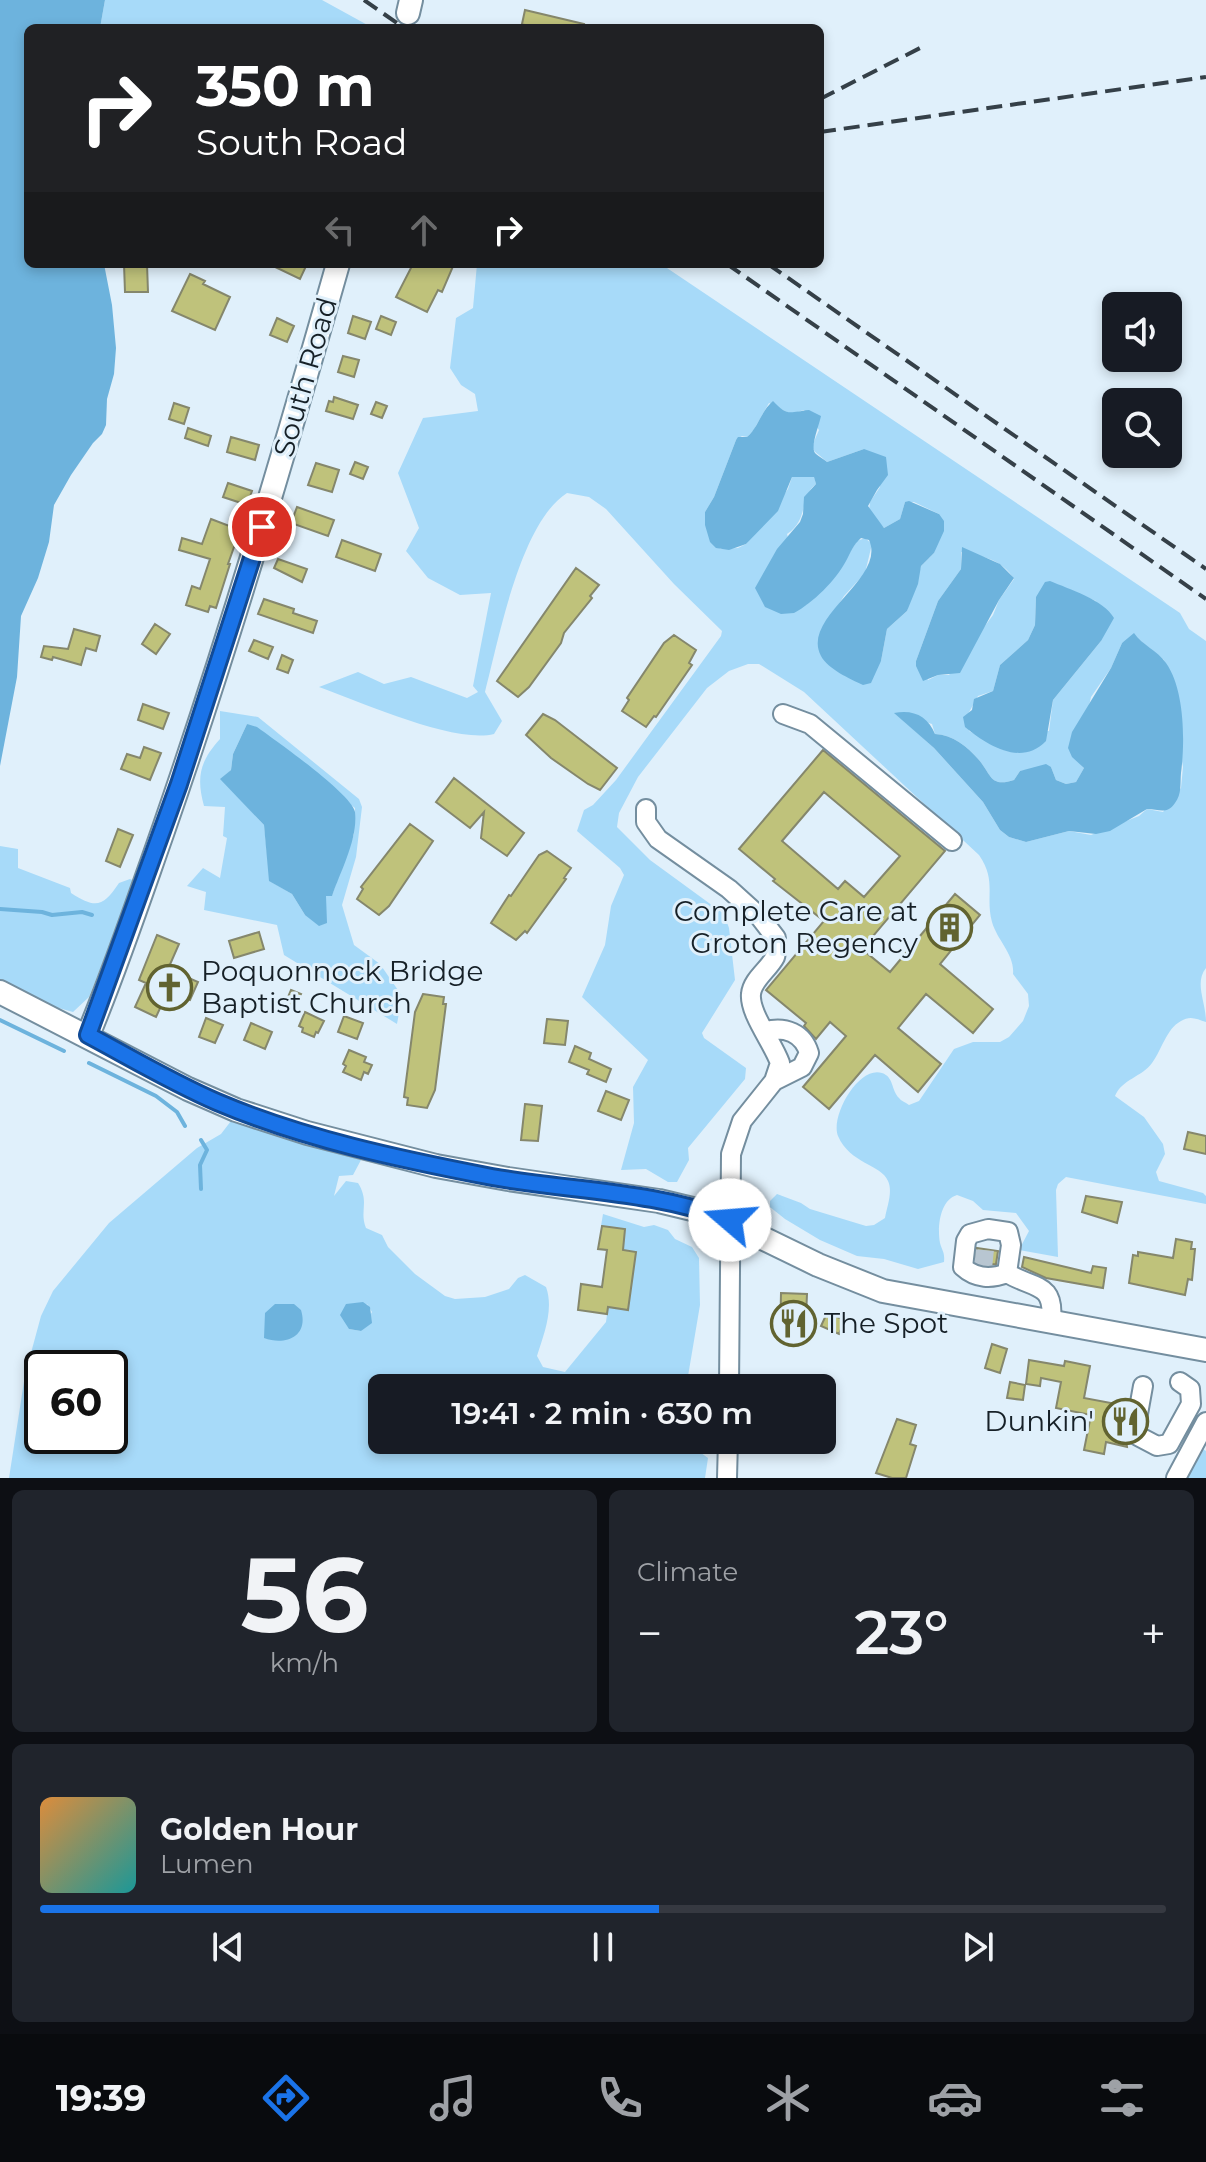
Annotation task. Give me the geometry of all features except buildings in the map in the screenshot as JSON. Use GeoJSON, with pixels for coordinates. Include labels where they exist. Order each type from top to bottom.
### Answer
{"type":"FeatureCollection","features":[{"type":"Feature","properties":{"kind":"main road","name":"South Road"},"geometry":{"type":"LineString","coordinates":[[88,1035],[135,911],[212,684],[337,268]]}},
{"type":"Feature","properties":{"kind":"main road"},"geometry":{"type":"LineString","coordinates":[[0,992],[216,1102],[330,1140],[422,1163],[496,1177],[672,1203],[730,1220],[868,1287],[1206,1350]]}},
{"type":"Feature","properties":{"kind":"street"},"geometry":{"type":"LineString","coordinates":[[783,714],[810,724],[952,841]]}},
{"type":"Feature","properties":{"kind":"street"},"geometry":{"type":"LineString","coordinates":[[646,809],[646,822],[658,839],[729,889],[759,916],[776,938],[776,955],[752,988],[750,996],[757,1018],[780,1063],[774,1081],[749,1112],[734,1141],[730,1169],[729,1374]]}},
{"type":"Feature","properties":{"kind":"street"},"geometry":{"type":"LineString","coordinates":[[766,1031],[782,1029],[796,1034],[809,1053],[802,1067],[774,1081]]}},
{"type":"Feature","properties":{"kind":"street"},"geometry":{"type":"LineString","coordinates":[[988,1229],[990,1310]]}},
{"type":"Feature","properties":{"kind":"street"},"geometry":{"type":"LineString","coordinates":[[988,1229],[1008,1232],[1011,1245],[990,1269],[970,1274],[963,1267],[966,1241],[970,1234],[988,1229]]}},
{"type":"Feature","properties":{"kind":"street"},"geometry":{"type":"LineString","coordinates":[[990,1269],[1046,1291],[1053,1305],[1051,1320]]}},
{"type":"Feature","properties":{"kind":"street"},"geometry":{"type":"LineString","coordinates":[[1143,1386],[1136,1425],[1138,1436],[1157,1446],[1169,1444],[1191,1404],[1190,1389],[1180,1382]]}},
{"type":"Feature","properties":{"kind":"street"},"geometry":{"type":"LineString","coordinates":[[1176,1478],[1206,1422]]}},
{"type":"Feature","properties":{"kind":"street"},"geometry":{"type":"LineString","coordinates":[[727,1478],[728,1454]]}},
{"type":"Feature","properties":{"kind":"shaded area"},"geometry":{"type":"Polygon","coordinates":[[[0,0],[105,0],[101,24],[24,24],[24,268],[105,268],[116,348],[106,425],[54,505],[49,542],[38,578],[21,616],[17,677],[0,766],[0,0]]]}},
{"type":"Feature","properties":{"kind":"shaded area"},"geometry":{"type":"Polygon","coordinates":[[[105,0],[322,0],[366,24],[101,24],[105,0]]]}},
{"type":"Feature","properties":{"kind":"shaded area"},"geometry":{"type":"Polygon","coordinates":[[[477,268],[667,268],[1180,613],[1189,629],[1206,641],[1206,968],[1201,986],[1206,1022],[1190,1018],[1176,1025],[1152,1063],[1122,1086],[1115,1096],[1144,1117],[1163,1144],[1165,1154],[1156,1172],[1159,1181],[1203,1193],[1206,1204],[1066,1177],[1056,1190],[1058,1257],[1019,1250],[1029,1231],[1016,1213],[983,1210],[973,1201],[957,1195],[943,1208],[940,1222],[939,1237],[944,1262],[918,1269],[884,1259],[857,1256],[820,1240],[770,1207],[770,1201],[777,1194],[810,1209],[866,1226],[885,1218],[890,1194],[888,1181],[879,1171],[850,1152],[838,1136],[838,1117],[848,1094],[864,1077],[882,1073],[889,1077],[901,1100],[909,1105],[919,1101],[954,1049],[973,1042],[1000,1042],[1009,1037],[1023,1021],[1029,1006],[1028,994],[1013,974],[1009,954],[994,929],[988,873],[979,855],[804,692],[759,664],[748,664],[729,671],[707,688],[638,777],[619,813],[617,827],[650,860],[724,914],[729,928],[735,980],[702,1033],[704,1038],[746,1068],[745,1079],[688,1148],[689,1160],[677,1182],[668,1182],[646,1169],[621,1170],[634,1123],[633,1087],[648,1060],[582,997],[605,945],[611,906],[624,875],[577,831],[584,810],[593,805],[616,780],[722,631],[606,509],[589,497],[567,493],[536,529],[514,584],[485,692],[502,721],[494,734],[456,733],[432,727],[319,687],[358,672],[384,684],[411,677],[467,698],[478,692],[473,686],[491,593],[460,595],[428,578],[406,551],[419,528],[398,473],[423,418],[478,411],[475,394],[461,385],[450,368],[456,318],[473,308],[477,268]],[[769,403],[753,431],[747,437],[736,440],[705,512],[720,549],[738,548],[746,544],[788,489],[792,477],[814,476],[816,484],[807,495],[798,522],[787,534],[806,605],[834,574],[857,541],[865,538],[872,544],[865,573],[844,596],[822,631],[833,668],[851,679],[881,661],[887,629],[907,611],[921,566],[934,553],[939,514],[914,502],[905,502],[900,519],[884,528],[869,511],[870,502],[880,487],[864,449],[827,462],[813,449],[819,430],[804,410],[791,414],[769,403]],[[961,552],[961,569],[938,601],[916,661],[928,680],[938,675],[949,675],[993,615],[1014,579],[997,563],[961,552]],[[1065,588],[1036,597],[1035,625],[1028,640],[1000,665],[993,691],[978,696],[968,714],[969,731],[979,736],[1049,731],[1053,700],[1101,641],[1096,601],[1065,588]],[[1137,638],[1122,643],[1111,668],[1091,697],[1077,760],[1084,768],[1076,782],[1066,784],[1056,780],[1051,767],[1020,771],[1014,780],[996,781],[959,742],[935,734],[932,724],[895,713],[934,748],[983,802],[1000,830],[1009,837],[1026,842],[1069,831],[1091,835],[1139,816],[1147,809],[1163,812],[1181,788],[1183,767],[1164,660],[1137,638]]]}},
{"type":"Feature","properties":{"kind":"shaded area"},"geometry":{"type":"Polygon","coordinates":[[[773,401],[786,411],[809,410],[821,416],[814,451],[827,462],[864,449],[886,457],[888,475],[868,506],[884,528],[900,519],[905,502],[909,501],[939,514],[944,521],[944,531],[934,553],[921,566],[918,584],[907,611],[887,629],[881,661],[871,683],[863,685],[834,669],[821,656],[818,641],[822,627],[832,612],[866,569],[871,555],[869,540],[861,538],[830,583],[794,613],[781,614],[765,607],[755,588],[777,549],[800,522],[804,497],[816,484],[814,477],[792,477],[778,511],[746,544],[729,550],[716,548],[710,542],[705,512],[736,440],[751,433],[773,401]]]}},
{"type":"Feature","properties":{"kind":"shaded area"},"geometry":{"type":"Polygon","coordinates":[[[962,547],[1000,564],[1014,578],[960,673],[938,675],[923,681],[916,661],[938,601],[961,569],[962,547]]]}},
{"type":"Feature","properties":{"kind":"shaded area"},"geometry":{"type":"Polygon","coordinates":[[[1050,581],[1094,600],[1114,618],[1101,641],[1053,700],[1046,741],[1036,749],[1015,753],[983,740],[965,727],[963,717],[972,710],[974,699],[993,691],[1000,665],[1028,640],[1035,625],[1036,597],[1045,582],[1050,581]]]}},
{"type":"Feature","properties":{"kind":"shaded area"},"geometry":{"type":"Polygon","coordinates":[[[1134,633],[1166,663],[1177,687],[1183,732],[1180,788],[1177,800],[1169,809],[1147,809],[1110,831],[1096,834],[1069,831],[1026,842],[1009,837],[1000,830],[983,802],[934,748],[894,713],[913,713],[924,718],[935,734],[954,739],[970,750],[996,781],[1014,780],[1020,771],[1046,764],[1051,767],[1056,780],[1066,784],[1076,782],[1084,768],[1072,757],[1068,748],[1072,732],[1111,668],[1122,643],[1134,633]]]}},
{"type":"Feature","properties":{"kind":"shaded area"},"geometry":{"type":"Polygon","coordinates":[[[220,711],[258,717],[359,799],[362,807],[356,857],[342,905],[354,945],[380,964],[402,996],[397,1024],[284,955],[277,925],[204,910],[206,892],[187,886],[203,868],[220,878],[227,838],[223,836],[225,807],[204,806],[200,778],[204,762],[220,739],[220,711]],[[247,724],[233,754],[231,770],[221,779],[264,825],[270,881],[292,894],[305,915],[326,895],[332,895],[354,834],[355,808],[247,724]]]}},
{"type":"Feature","properties":{"kind":"shaded area"},"geometry":{"type":"Polygon","coordinates":[[[247,724],[257,727],[312,768],[341,793],[355,812],[354,833],[348,854],[332,896],[326,896],[327,923],[319,926],[305,915],[292,894],[269,881],[264,825],[220,779],[231,770],[233,754],[247,724]]]}},
{"type":"Feature","properties":{"kind":"shaded area"},"geometry":{"type":"Polygon","coordinates":[[[0,846],[18,849],[18,868],[70,888],[71,893],[87,902],[103,901],[119,883],[130,879],[135,881],[89,997],[73,1012],[48,1005],[0,979],[0,846]]]}},
{"type":"Feature","properties":{"kind":"shaded area"},"geometry":{"type":"Polygon","coordinates":[[[231,1121],[361,1160],[353,1175],[339,1176],[334,1196],[346,1181],[358,1183],[362,1190],[366,1228],[382,1235],[388,1247],[415,1274],[445,1296],[455,1299],[485,1297],[509,1289],[525,1275],[546,1287],[549,1313],[537,1356],[543,1367],[565,1372],[606,1322],[608,1307],[628,1310],[636,1252],[623,1250],[625,1229],[601,1226],[603,1214],[644,1227],[654,1225],[668,1230],[675,1239],[692,1247],[699,1258],[700,1305],[688,1374],[368,1374],[368,1454],[702,1454],[708,1458],[705,1478],[9,1478],[24,1381],[24,1454],[128,1454],[128,1350],[32,1350],[41,1316],[53,1291],[109,1223],[197,1148],[221,1134],[231,1121]],[[367,1304],[349,1329],[361,1331],[372,1312],[367,1304]]]}},
{"type":"Feature","properties":{"kind":"shaded area"},"geometry":{"type":"Polygon","coordinates":[[[363,1302],[370,1307],[372,1323],[361,1331],[349,1329],[340,1315],[346,1304],[363,1302]]]}},
{"type":"Feature","properties":{"kind":"shaded area"},"geometry":{"type":"Polygon","coordinates":[[[275,1304],[294,1304],[301,1310],[302,1326],[294,1337],[280,1341],[264,1338],[265,1313],[275,1304]]]}},
{"type":"Feature","properties":{"kind":"shaded area"},"geometry":{"type":"Polygon","coordinates":[[[1198,1446],[1206,1451],[1206,1478],[1183,1478],[1198,1446]]]}},
{"type":"Feature","properties":{"kind":"waterway"},"geometry":{"type":"LineString","coordinates":[[0,909],[52,915],[82,912],[92,915]]}},
{"type":"Feature","properties":{"kind":"waterway"},"geometry":{"type":"LineString","coordinates":[[0,1020],[64,1051]]}},
{"type":"Feature","properties":{"kind":"waterway"},"geometry":{"type":"LineString","coordinates":[[89,1063],[156,1096],[177,1112],[185,1126]]}},
{"type":"Feature","properties":{"kind":"waterway"},"geometry":{"type":"LineString","coordinates":[[201,1140],[207,1150],[200,1165],[201,1189]]}},
{"type":"Feature","properties":{"kind":"tunnel"},"geometry":{"type":"LineString","coordinates":[[983,1268],[985,1249]]}},
{"type":"Feature","properties":{"kind":"railway"},"geometry":{"type":"LineString","coordinates":[[364,0],[398,24]]}},
{"type":"Feature","properties":{"kind":"railway"},"geometry":{"type":"LineString","coordinates":[[824,97],[924,46]]}},
{"type":"Feature","properties":{"kind":"railway"},"geometry":{"type":"LineString","coordinates":[[824,131],[1206,77]]}},
{"type":"Feature","properties":{"kind":"railway"},"geometry":{"type":"LineString","coordinates":[[733,268],[1206,599]]}},
{"type":"Feature","properties":{"kind":"railway"},"geometry":{"type":"LineString","coordinates":[[774,268],[1206,569]]}},
{"type":"Feature","properties":{"kind":"place","name":"Complete Care at Groton Regency"},"geometry":{"type":"Point","coordinates":[949,927]}},
{"type":"Feature","properties":{"kind":"place","name":"Poquonnock Bridge Baptist Church"},"geometry":{"type":"Point","coordinates":[170,987]}},
{"type":"Feature","properties":{"kind":"place","name":"The Spot"},"geometry":{"type":"Point","coordinates":[793,1323]}},
{"type":"Feature","properties":{"kind":"place","name":"Dunkin'"},"geometry":{"type":"Point","coordinates":[1125,1421]}},
{"type":"Feature","properties":{"kind":"route"},"geometry":{"type":"LineString","coordinates":[[262,527],[179,784],[88,1035],[216,1102],[324,1138],[436,1166],[672,1203],[730,1220]]}}]}
